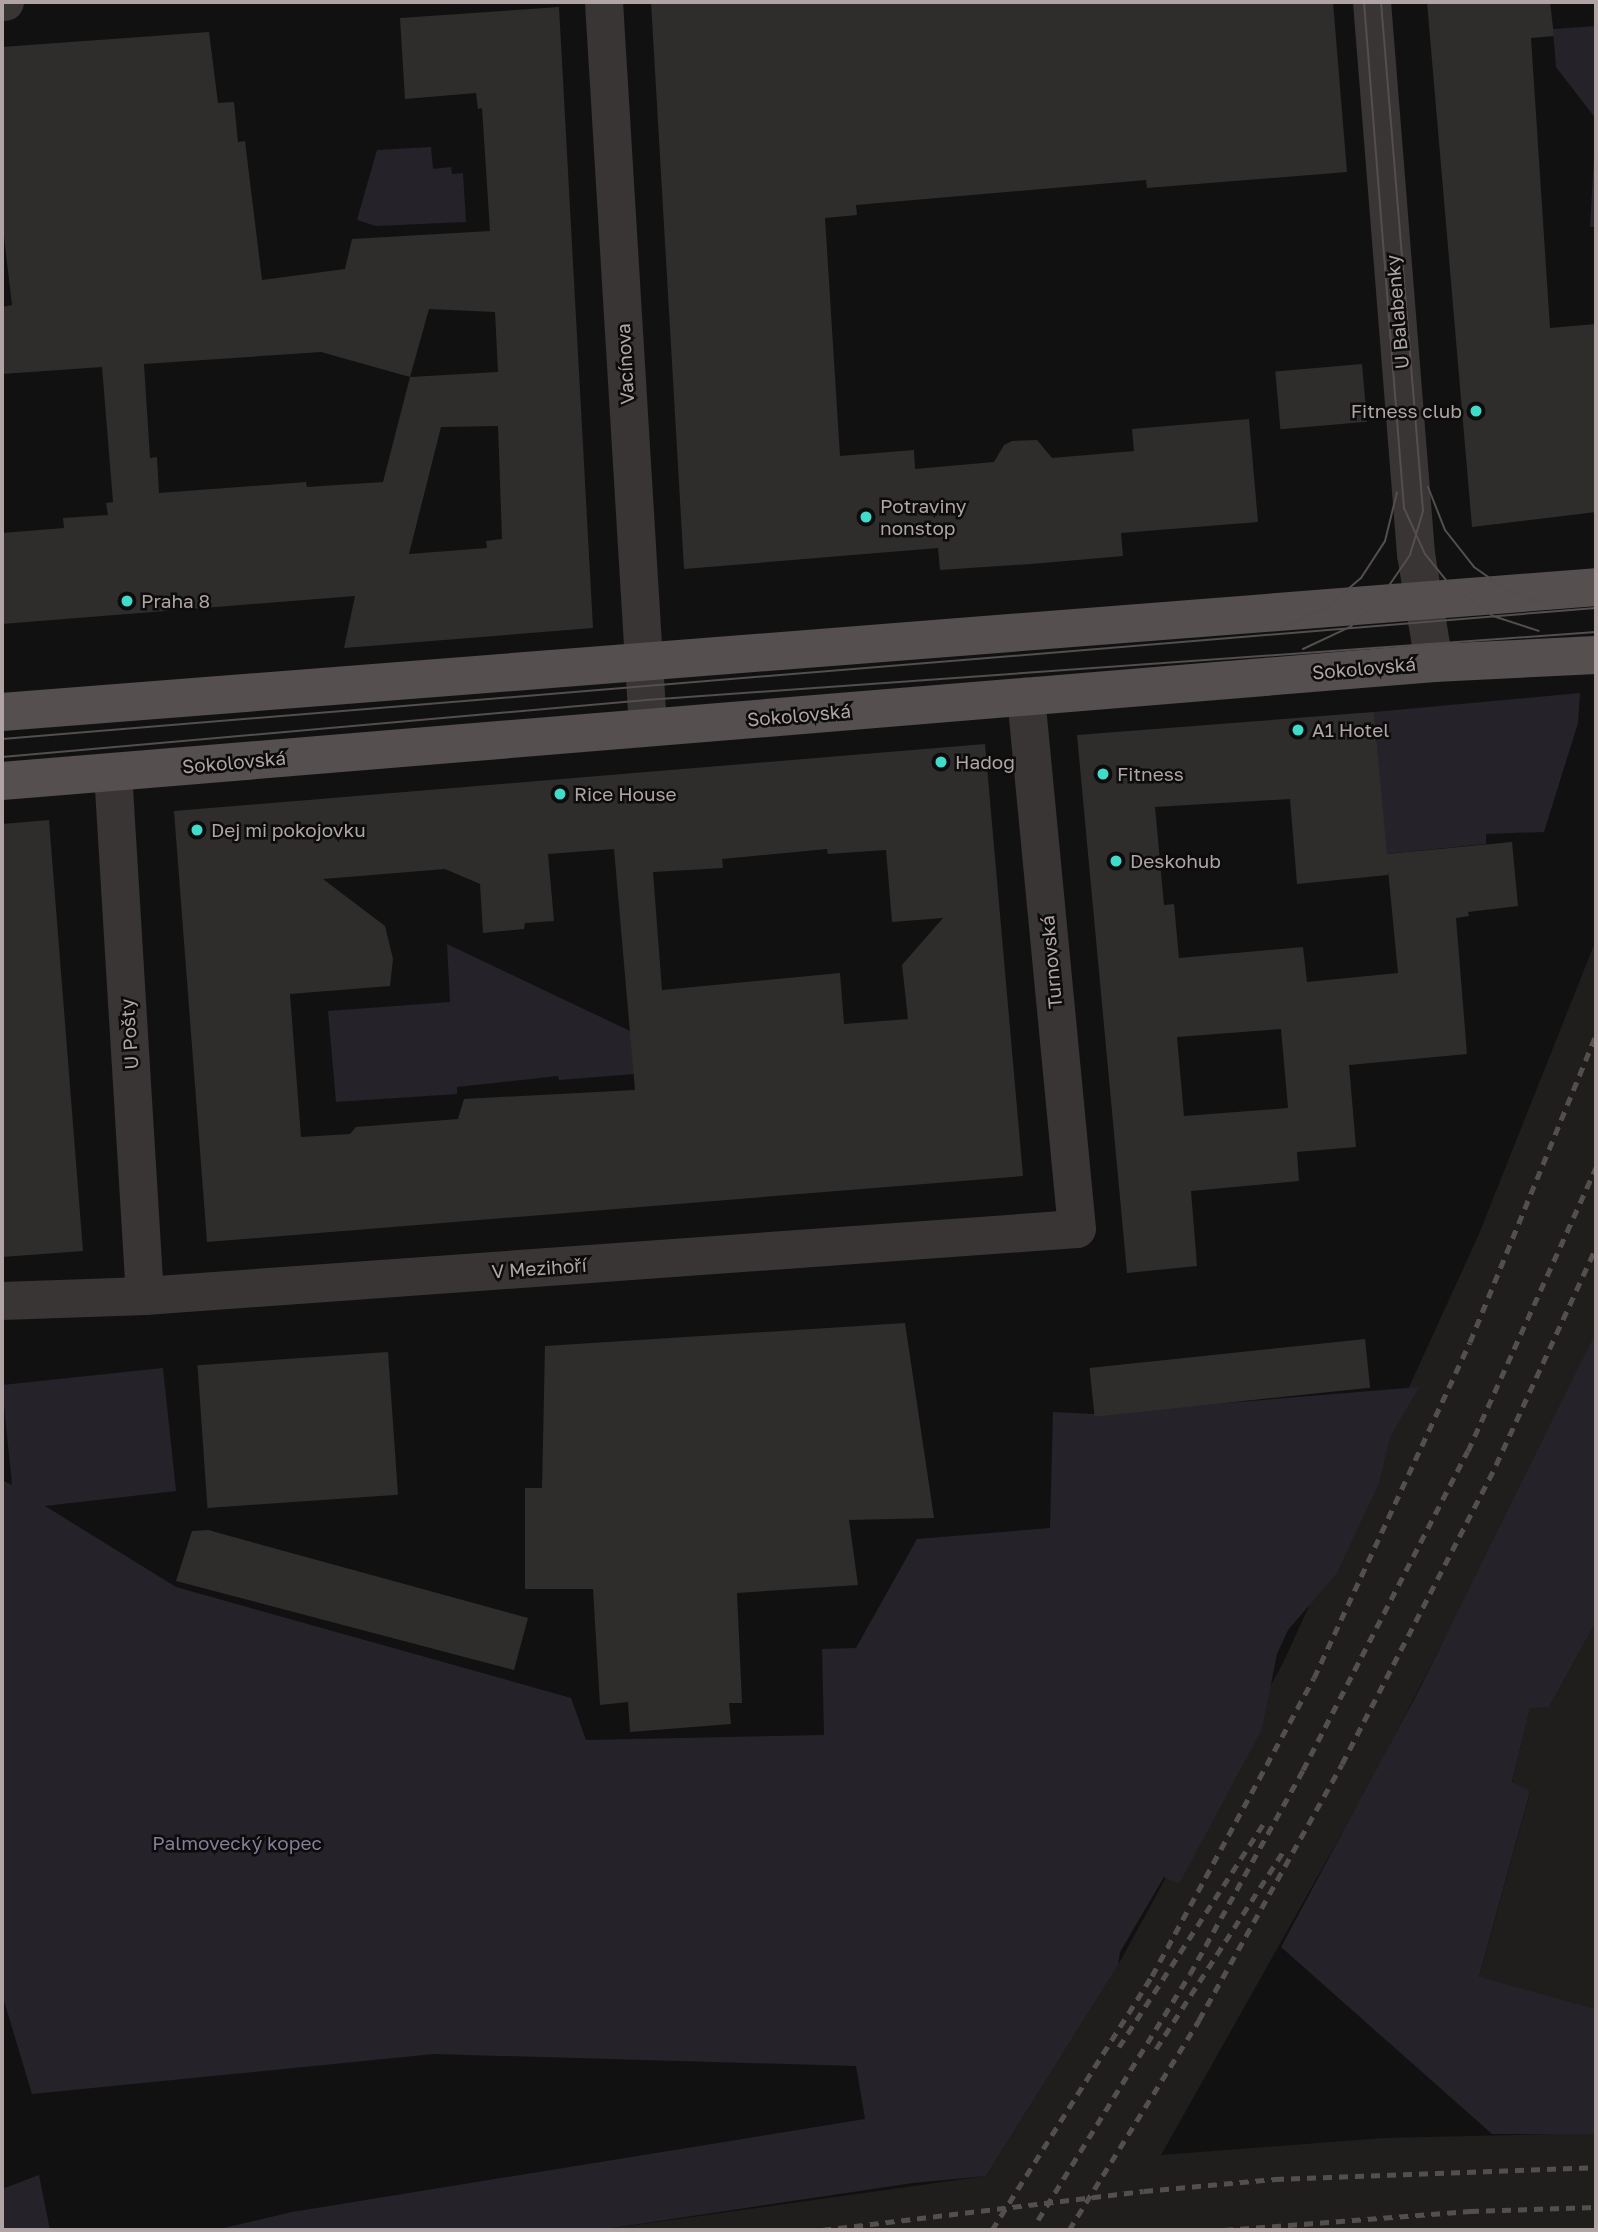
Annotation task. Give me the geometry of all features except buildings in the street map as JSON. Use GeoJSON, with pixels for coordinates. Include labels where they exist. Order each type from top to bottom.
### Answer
{"type":"FeatureCollection","features":[{"type":"Feature","properties":{"kind":"main road"},"geometry":{"type":"LineString","coordinates":[[2,712],[1596,587]]}},
{"type":"Feature","properties":{"kind":"main road","name":"Sokolovská"},"geometry":{"type":"LineString","coordinates":[[2,781],[1434,663],[1596,655]]}},
{"type":"Feature","properties":{"kind":"street","name":"Vacínova"},"geometry":{"type":"LineString","coordinates":[[604,2],[648,727]]}},
{"type":"Feature","properties":{"kind":"street","name":"U Balabenky"},"geometry":{"type":"LineString","coordinates":[[1372,2],[1416,554],[1434,663]]}},
{"type":"Feature","properties":{"kind":"street","name":"Turnovská"},"geometry":{"type":"LineString","coordinates":[[1026,696],[1077,1229]]}},
{"type":"Feature","properties":{"kind":"street","name":"U Pošty"},"geometry":{"type":"LineString","coordinates":[[113,772],[145,1296]]}},
{"type":"Feature","properties":{"kind":"street","name":"V Mezihoří"},"geometry":{"type":"LineString","coordinates":[[2,1301],[145,1296],[1077,1229]]}},
{"type":"Feature","properties":{"kind":"shaded area"},"geometry":{"type":"Polygon","coordinates":[[[1596,940],[1596,1332],[1526,1480],[1372,1780],[1161,2155],[1384,2138],[1596,2133],[1596,2230],[599,2230],[986,2176],[1122,1958],[1283,1663],[1479,1234],[1596,940]]]}},
{"type":"Feature","properties":{"kind":"shaded area"},"geometry":{"type":"Polygon","coordinates":[[[1596,1622],[1596,2009],[1479,1978],[1530,1792],[1512,1783],[1530,1707],[1549,1707],[1596,1622]]]}},
{"type":"Feature","properties":{"kind":"green space"},"geometry":{"type":"Polygon","coordinates":[[[1596,26],[1596,119],[1556,67],[1553,29],[1596,26]]]}},
{"type":"Feature","properties":{"kind":"green space"},"geometry":{"type":"Polygon","coordinates":[[[1596,119],[1596,227],[1590,227],[1596,119]]]}},
{"type":"Feature","properties":{"kind":"green space"},"geometry":{"type":"Polygon","coordinates":[[[431,147],[433,169],[451,167],[452,174],[463,173],[466,222],[376,226],[357,220],[377,150],[431,147]]]}},
{"type":"Feature","properties":{"kind":"green space"},"geometry":{"type":"Polygon","coordinates":[[[1580,693],[1578,723],[1544,832],[1486,834],[1486,844],[1386,854],[1374,712],[1580,693]]]}},
{"type":"Feature","properties":{"kind":"green space"},"geometry":{"type":"Polygon","coordinates":[[[447,944],[630,1031],[737,1032],[774,1063],[559,1080],[558,1076],[457,1087],[457,1094],[336,1102],[328,1011],[450,1002],[447,944]]]}},
{"type":"Feature","properties":{"kind":"green space"},"geometry":{"type":"Polygon","coordinates":[[[1596,1332],[1596,1622],[1549,1707],[1530,1708],[1512,1782],[1530,1791],[1479,1977],[1596,2009],[1596,2134],[1492,2134],[1281,1947],[1417,1694],[1596,1332]]]}},
{"type":"Feature","properties":{"kind":"green space","name":"Palmovecký kopec"},"geometry":{"type":"Polygon","coordinates":[[[163,1368],[176,1491],[45,1506],[176,1587],[571,1698],[586,1740],[824,1735],[822,1649],[856,1648],[917,1539],[1050,1528],[1053,1412],[1092,1414],[1419,1387],[1390,1437],[1379,1483],[1337,1573],[1288,1630],[1277,1654],[1262,1729],[1179,1884],[1164,1877],[1120,1952],[1118,1965],[986,2176],[913,2183],[599,2230],[215,2230],[292,2212],[865,2119],[856,2066],[434,2054],[32,2094],[2,1994],[2,1480],[12,1485],[2,1385],[163,1368]]]}},
{"type":"Feature","properties":{"kind":"green space"},"geometry":{"type":"Polygon","coordinates":[[[39,2175],[50,2230],[2,2230],[2,2189],[39,2175]]]}},
{"type":"Feature","properties":{"kind":"tram line"},"geometry":{"type":"LineString","coordinates":[[1364,2],[1404,508],[1425,554],[1449,584],[1493,616],[1539,631]]}},
{"type":"Feature","properties":{"kind":"tram line"},"geometry":{"type":"LineString","coordinates":[[1303,649],[1350,627],[1377,603],[1410,555],[1423,511],[1381,2]]}},
{"type":"Feature","properties":{"kind":"tram line"},"geometry":{"type":"LineString","coordinates":[[1428,487],[1445,530],[1474,567],[1511,593],[1555,607]]}},
{"type":"Feature","properties":{"kind":"tram line"},"geometry":{"type":"LineString","coordinates":[[1282,628],[1327,607],[1361,578],[1385,541],[1397,492]]}},
{"type":"Feature","properties":{"kind":"tram line"},"geometry":{"type":"LineString","coordinates":[[2,739],[1596,608]]}},
{"type":"Feature","properties":{"kind":"tram line"},"geometry":{"type":"LineString","coordinates":[[2,757],[646,700],[1596,632]]}},
{"type":"Feature","properties":{"kind":"railway"},"geometry":{"type":"LineString","coordinates":[[992,2230],[1152,1976],[1314,1678],[1470,1342],[1596,1035]]}},
{"type":"Feature","properties":{"kind":"railway"},"geometry":{"type":"LineString","coordinates":[[1038,2220],[1190,1974],[1303,1770],[1468,1451],[1596,1168]]}},
{"type":"Feature","properties":{"kind":"railway"},"geometry":{"type":"LineString","coordinates":[[1069,2230],[1199,2020],[1342,1764],[1496,1465],[1596,1248]]}},
{"type":"Feature","properties":{"kind":"railway"},"geometry":{"type":"LineString","coordinates":[[1119,2047],[1263,1824]]}},
{"type":"Feature","properties":{"kind":"railway"},"geometry":{"type":"LineString","coordinates":[[1156,2049],[1285,1849]]}},
{"type":"Feature","properties":{"kind":"railway"},"geometry":{"type":"LineString","coordinates":[[822,2230],[1144,2191],[1275,2179],[1596,2167]]}},
{"type":"Feature","properties":{"kind":"railway"},"geometry":{"type":"LineString","coordinates":[[1224,2230],[1470,2211],[1596,2207]]}},
{"type":"Feature","properties":{"kind":"place","name":"Fitness club"},"geometry":{"type":"Point","coordinates":[1476,411]}},
{"type":"Feature","properties":{"kind":"place","name":"Potraviny nonstop"},"geometry":{"type":"Point","coordinates":[866,517]}},
{"type":"Feature","properties":{"kind":"place","name":"Praha 8"},"geometry":{"type":"Point","coordinates":[127,601]}},
{"type":"Feature","properties":{"kind":"place","name":"A1 Hotel"},"geometry":{"type":"Point","coordinates":[1298,730]}},
{"type":"Feature","properties":{"kind":"place","name":"Hadog"},"geometry":{"type":"Point","coordinates":[941,762]}},
{"type":"Feature","properties":{"kind":"place","name":"Fitness"},"geometry":{"type":"Point","coordinates":[1103,774]}},
{"type":"Feature","properties":{"kind":"place","name":"Rice House"},"geometry":{"type":"Point","coordinates":[560,794]}},
{"type":"Feature","properties":{"kind":"place","name":"Dej mi pokojovku"},"geometry":{"type":"Point","coordinates":[197,830]}},
{"type":"Feature","properties":{"kind":"place","name":"Deskohub"},"geometry":{"type":"Point","coordinates":[1116,861]}}]}
